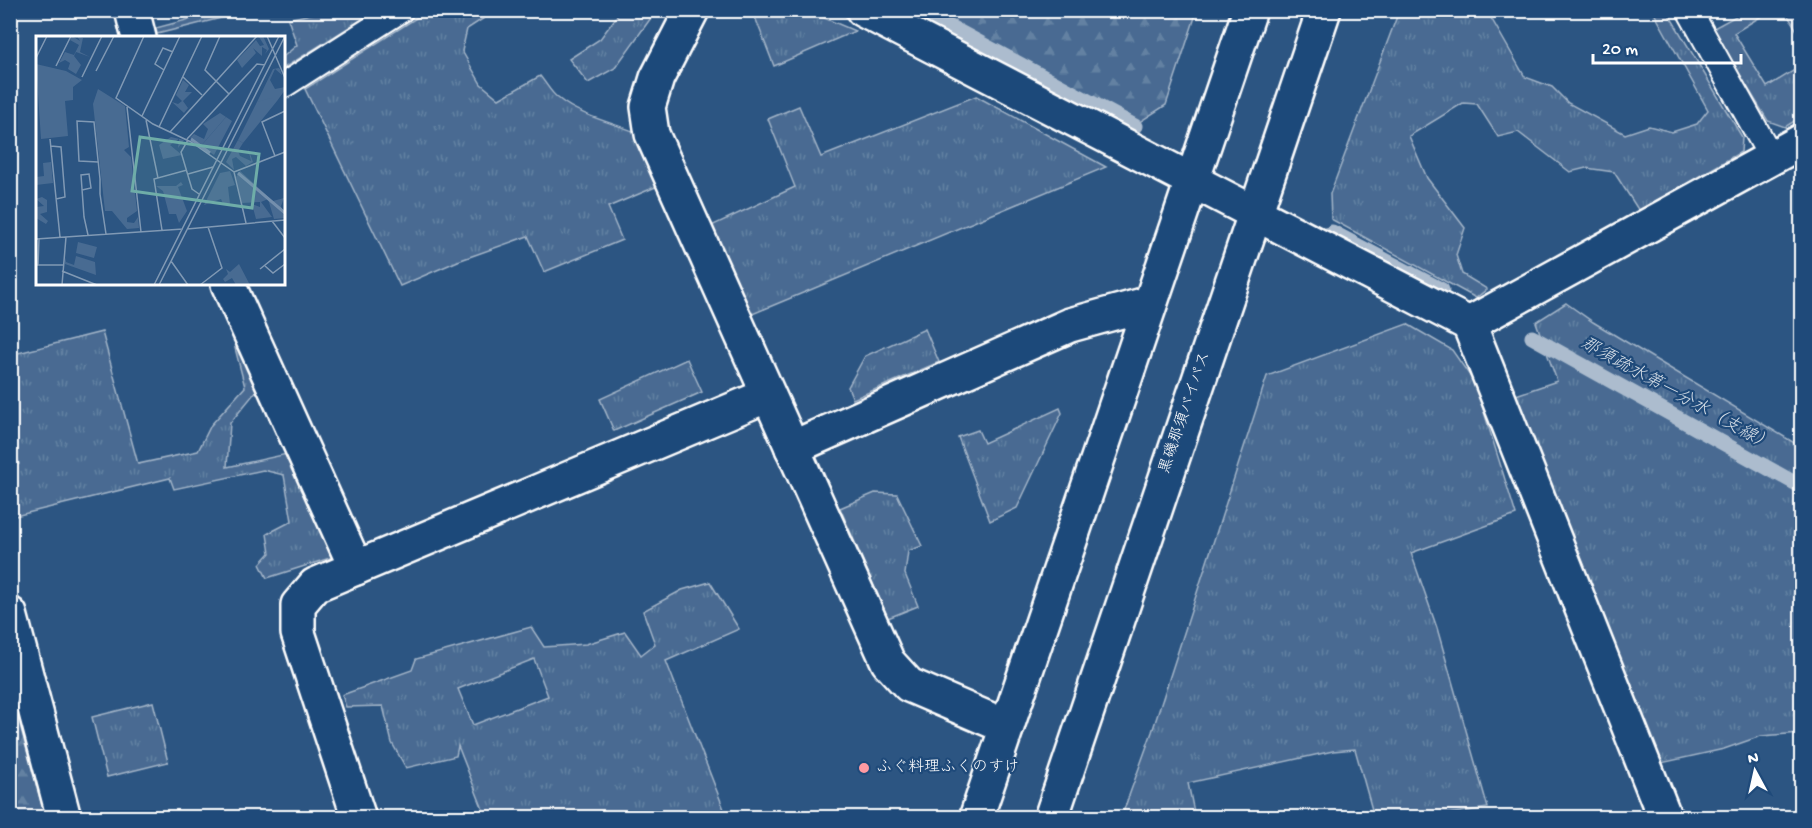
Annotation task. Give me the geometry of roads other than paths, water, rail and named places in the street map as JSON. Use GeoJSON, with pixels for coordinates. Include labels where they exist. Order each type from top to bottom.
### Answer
{"type":"FeatureCollection","features":[{"type":"Feature","properties":{"kind":"street"},"geometry":{"type":"LineString","coordinates":[[132,10],[138,36]]}},
{"type":"Feature","properties":{"kind":"street"},"geometry":{"type":"LineString","coordinates":[[692,10],[657,78],[648,107],[652,134],[888,662],[909,685],[1007,727]]}},
{"type":"Feature","properties":{"kind":"street"},"geometry":{"type":"LineString","coordinates":[[863,10],[1191,182],[1469,324],[1665,818]]}},
{"type":"Feature","properties":{"kind":"street"},"geometry":{"type":"LineString","coordinates":[[976,818],[1250,10]]}},
{"type":"Feature","properties":{"kind":"street","name":"黒磯那須バイパス"},"geometry":{"type":"LineString","coordinates":[[1051,818],[1253,214],[1324,10]]}},
{"type":"Feature","properties":{"kind":"street"},"geometry":{"type":"LineString","coordinates":[[1469,324],[1802,141]]}},
{"type":"Feature","properties":{"kind":"street"},"geometry":{"type":"LineString","coordinates":[[228,285],[356,568]]}},
{"type":"Feature","properties":{"kind":"street"},"geometry":{"type":"LineString","coordinates":[[792,448],[1070,325],[1150,303]]}},
{"type":"Feature","properties":{"kind":"street"},"geometry":{"type":"LineString","coordinates":[[359,818],[298,633],[298,605],[315,585],[768,395]]}},
{"type":"Feature","properties":{"kind":"street"},"geometry":{"type":"LineString","coordinates":[[10,614],[64,818]]}},
{"type":"Feature","properties":{"kind":"lane"},"geometry":{"type":"LineString","coordinates":[[285,84],[401,10]]}},
{"type":"Feature","properties":{"kind":"lane"},"geometry":{"type":"LineString","coordinates":[[1689,10],[1771,158]]}},
{"type":"Feature","properties":{"kind":"waterway","name":"那須疏水第一分水（支線）"},"geometry":{"type":"LineString","coordinates":[[919,10],[1135,126]]}},
{"type":"Feature","properties":{"kind":"waterway","name":"那須疏水第一分水（支線）"},"geometry":{"type":"LineString","coordinates":[[1332,232],[1442,290]]}},
{"type":"Feature","properties":{"kind":"waterway","name":"那須疏水第一分水（支線）"},"geometry":{"type":"LineString","coordinates":[[1532,337],[1802,487]]}},
{"type":"Feature","properties":{"kind":"place","name":"ふぐ料理ふくのすけ"},"geometry":{"type":"Point","coordinates":[864,768]}}]}
